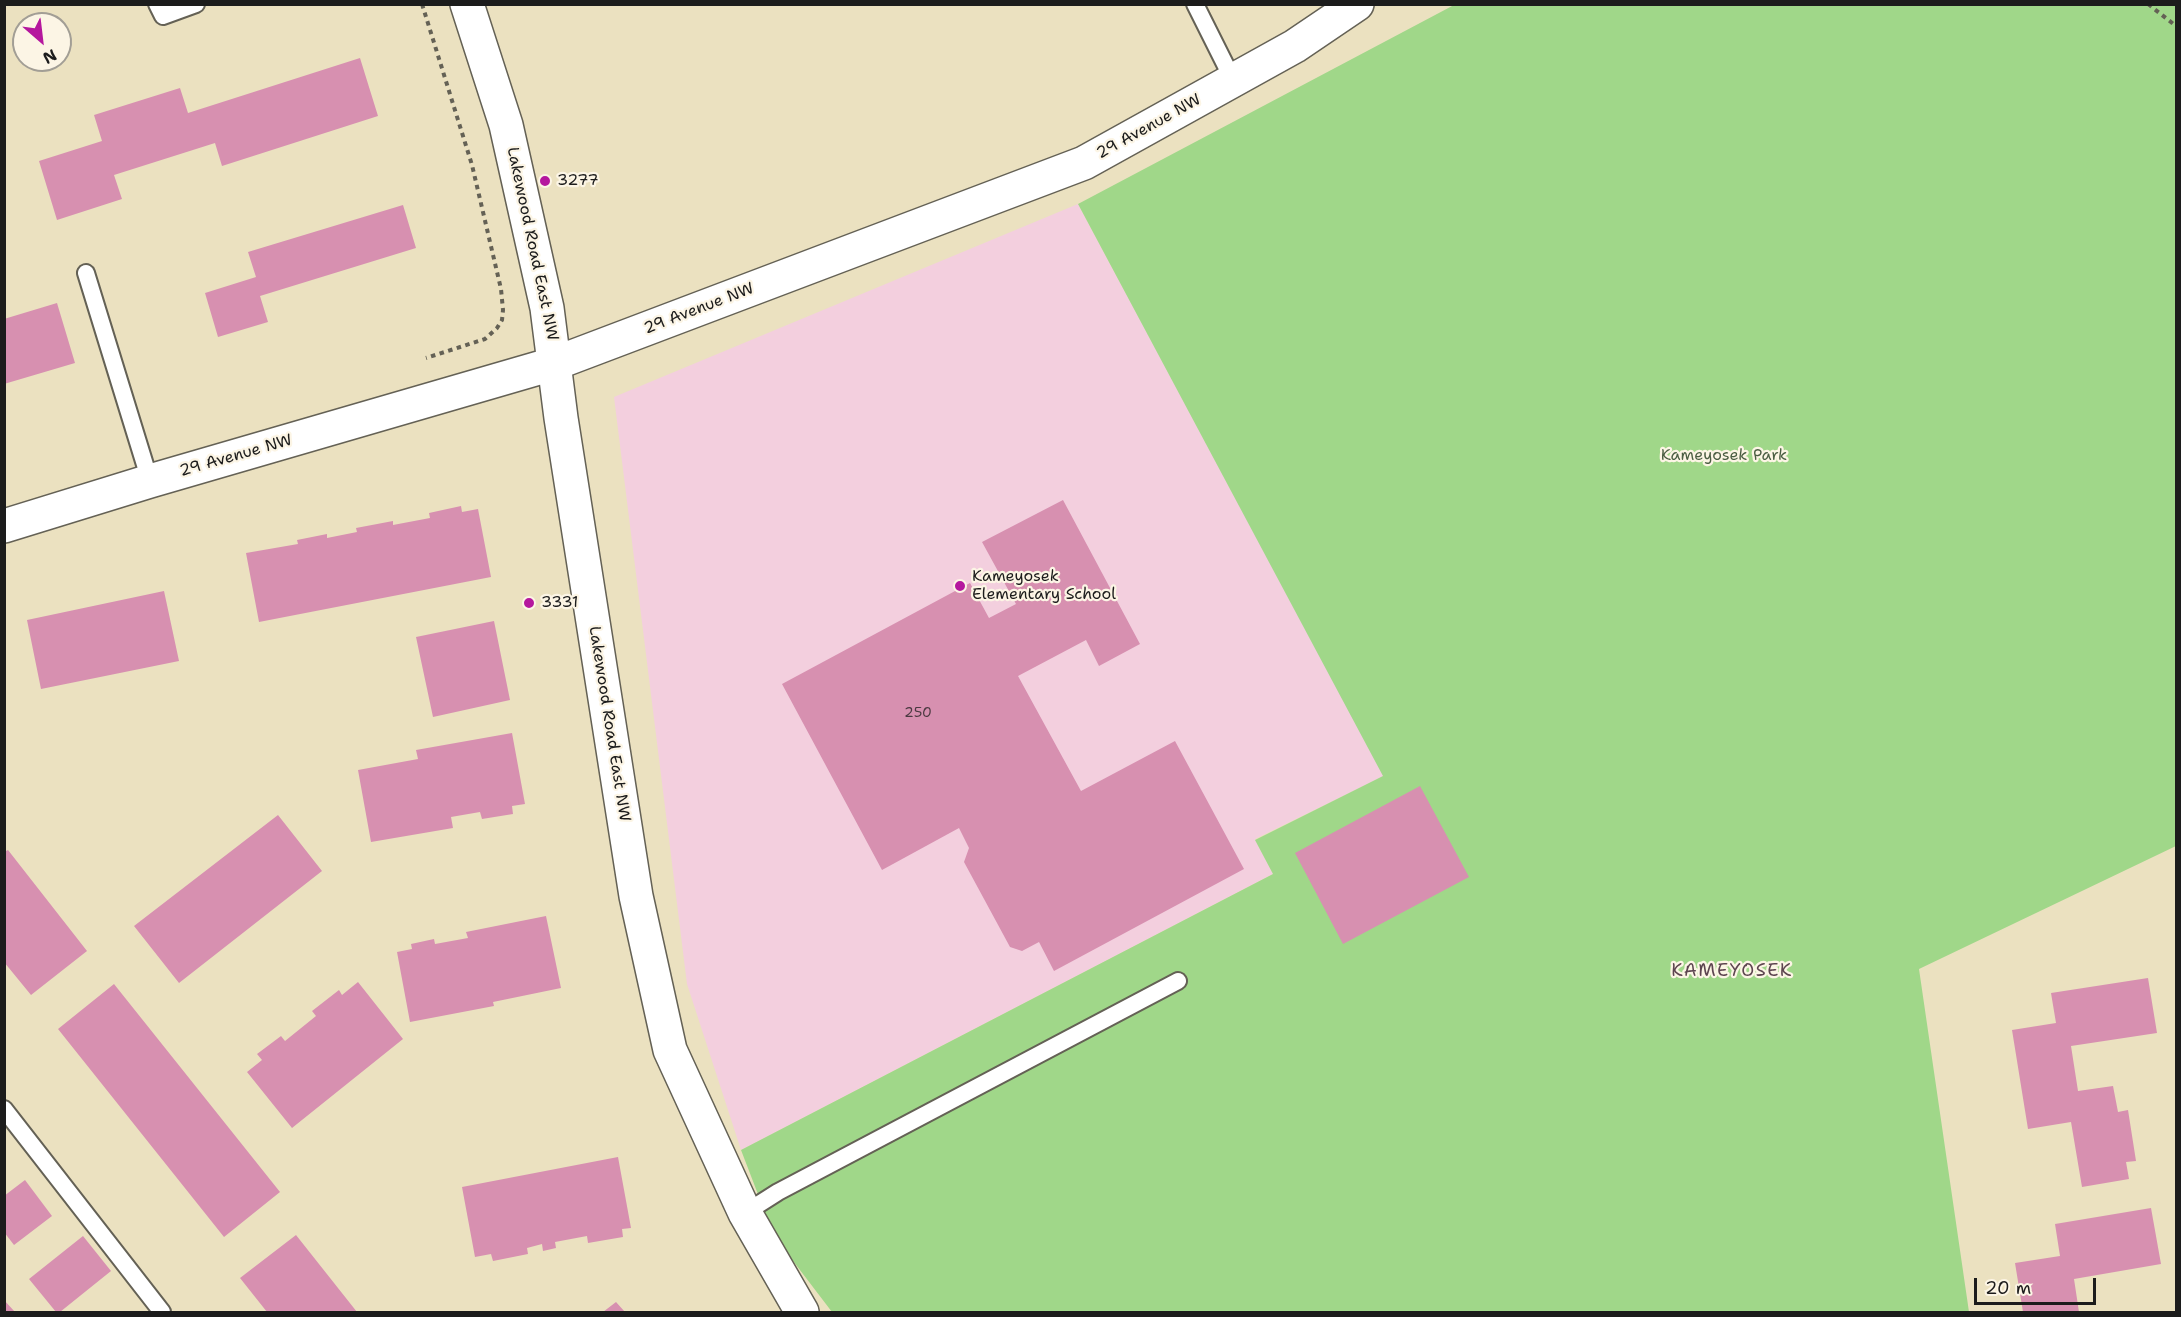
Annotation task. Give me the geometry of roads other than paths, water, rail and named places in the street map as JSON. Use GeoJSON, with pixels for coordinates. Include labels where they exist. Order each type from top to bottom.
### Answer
{"type":"FeatureCollection","features":[{"type":"Feature","properties":{"kind":"street","name":"Lakewood Road East NW"},"geometry":{"type":"LineString","coordinates":[[467,4],[506,125],[548,308],[561,418],[636,896],[670,1050],[745,1214],[802,1312]]}},
{"type":"Feature","properties":{"kind":"street","name":"29 Avenue NW"},"geometry":{"type":"LineString","coordinates":[[4,526],[150,481],[556,363],[1084,163],[1295,46],[1357,4]]}},
{"type":"Feature","properties":{"kind":"lane"},"geometry":{"type":"LineString","coordinates":[[157,4],[163,16],[196,4]]}},
{"type":"Feature","properties":{"kind":"lane"},"geometry":{"type":"LineString","coordinates":[[1195,4],[1233,80]]}},
{"type":"Feature","properties":{"kind":"lane"},"geometry":{"type":"LineString","coordinates":[[86,273],[150,481]]}},
{"type":"Feature","properties":{"kind":"lane"},"geometry":{"type":"LineString","coordinates":[[745,1214],[778,1192],[1178,981]]}},
{"type":"Feature","properties":{"kind":"lane"},"geometry":{"type":"LineString","coordinates":[[4,1109],[162,1312]]}},
{"type":"Feature","properties":{"kind":"place","name":"3277"},"geometry":{"type":"Point","coordinates":[545,181]}},
{"type":"Feature","properties":{"kind":"place","name":"Kameyosek Elementary School"},"geometry":{"type":"Point","coordinates":[960,586]}},
{"type":"Feature","properties":{"kind":"place","name":"3331"},"geometry":{"type":"Point","coordinates":[529,603]}},
{"type":"Feature","properties":{"kind":"district","name":"KAMEYOSEK"},"geometry":{"type":"Point","coordinates":[1732,971]}},
{"type":"Feature","properties":{"kind":"park label","name":"Kameyosek Park"},"geometry":{"type":"Point","coordinates":[1724,456]}}]}
